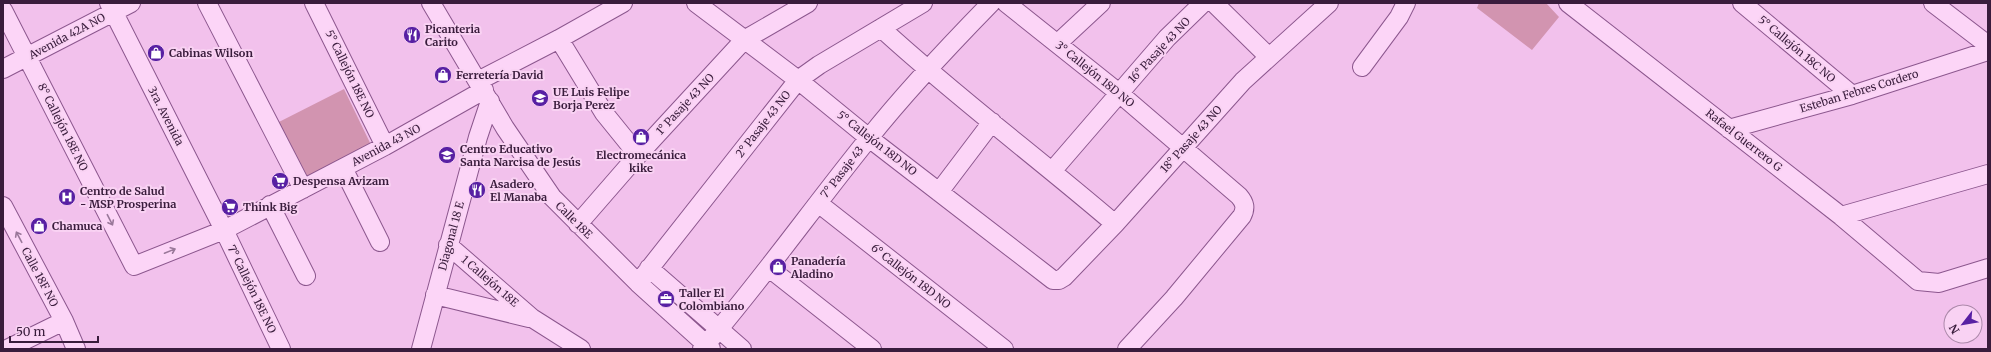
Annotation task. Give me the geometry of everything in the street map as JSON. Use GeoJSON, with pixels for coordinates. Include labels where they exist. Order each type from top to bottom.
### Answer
{"type":"FeatureCollection","features":[{"type":"Feature","properties":{"kind":"street","name":"Avenida 42A NO"},"geometry":{"type":"LineString","coordinates":[[3,69],[27,57],[111,8],[131,3]]}},
{"type":"Feature","properties":{"kind":"street"},"geometry":{"type":"LineString","coordinates":[[206,3],[303,189]]}},
{"type":"Feature","properties":{"kind":"street","name":"5° Callejón 18E NO"},"geometry":{"type":"LineString","coordinates":[[314,3],[385,146]]}},
{"type":"Feature","properties":{"kind":"street","name":"Calle 18E"},"geometry":{"type":"LineString","coordinates":[[431,3],[484,90],[505,128],[552,197],[706,348]]}},
{"type":"Feature","properties":{"kind":"street","name":"Avenida 43 NO"},"geometry":{"type":"LineString","coordinates":[[134,266],[224,230],[385,146],[484,90],[559,39],[623,3]]}},
{"type":"Feature","properties":{"kind":"street","name":"5° Callejón 18D NO"},"geometry":{"type":"LineString","coordinates":[[696,3],[798,80],[869,138],[1053,280],[1059,280]]}},
{"type":"Feature","properties":{"kind":"street","name":"1° Pasaje 43 NO"},"geometry":{"type":"LineString","coordinates":[[578,224],[638,155],[744,40],[808,3]]}},
{"type":"Feature","properties":{"kind":"street","name":"2° Pasaje 43 NO"},"geometry":{"type":"LineString","coordinates":[[638,283],[798,80],[819,65],[923,3]]}},
{"type":"Feature","properties":{"kind":"street","name":"7° Pasaje 43"},"geometry":{"type":"LineString","coordinates":[[706,348],[869,138],[926,70],[991,3]]}},
{"type":"Feature","properties":{"kind":"street","name":"3° Callejón 18D NO"},"geometry":{"type":"LineString","coordinates":[[1006,3],[1058,43],[1118,93],[1239,196],[1244,202],[1246,209],[1242,216],[1130,346]]}},
{"type":"Feature","properties":{"kind":"street"},"geometry":{"type":"LineString","coordinates":[[1058,43],[1101,3]]}},
{"type":"Feature","properties":{"kind":"street","name":"16° Pasaje 43 NO"},"geometry":{"type":"LineString","coordinates":[[1053,170],[1167,38],[1203,3]]}},
{"type":"Feature","properties":{"kind":"street"},"geometry":{"type":"LineString","coordinates":[[1214,3],[1269,57]]}},
{"type":"Feature","properties":{"kind":"street","name":"18° Pasaje 43 NO"},"geometry":{"type":"LineString","coordinates":[[1059,280],[1064,277],[1115,224],[1243,81],[1329,3]]}},
{"type":"Feature","properties":{"kind":"street"},"geometry":{"type":"LineString","coordinates":[[1362,67],[1399,17],[1406,3]]}},
{"type":"Feature","properties":{"kind":"street","name":"Rafael Guerrero G"},"geometry":{"type":"LineString","coordinates":[[1568,3],[1841,216],[1918,280],[1939,283],[1988,268]]}},
{"type":"Feature","properties":{"kind":"street","name":"5° Callejón 18C NO"},"geometry":{"type":"LineString","coordinates":[[1742,3],[1852,95]]}},
{"type":"Feature","properties":{"kind":"street"},"geometry":{"type":"LineString","coordinates":[[1933,3],[1988,45]]}},
{"type":"Feature","properties":{"kind":"street","name":"3ra. Avenida"},"geometry":{"type":"LineString","coordinates":[[111,8],[224,230]]}},
{"type":"Feature","properties":{"kind":"street","name":"8° Callejón 18E NO"},"geometry":{"type":"LineString","coordinates":[[3,10],[134,266]]}},
{"type":"Feature","properties":{"kind":"street"},"geometry":{"type":"LineString","coordinates":[[880,28],[926,70],[1053,170],[1115,224]]}},
{"type":"Feature","properties":{"kind":"street"},"geometry":{"type":"LineString","coordinates":[[559,39],[604,113],[638,155]]}},
{"type":"Feature","properties":{"kind":"street","name":"Esteban Febres Cordero"},"geometry":{"type":"LineString","coordinates":[[1729,129],[1852,95],[1988,51]]}},
{"type":"Feature","properties":{"kind":"street","name":"Diagonal 18 E"},"geometry":{"type":"LineString","coordinates":[[421,349],[434,295],[478,137],[484,90]]}},
{"type":"Feature","properties":{"kind":"street"},"geometry":{"type":"LineString","coordinates":[[939,192],[992,122]]}},
{"type":"Feature","properties":{"kind":"street"},"geometry":{"type":"LineString","coordinates":[[343,168],[380,242]]}},
{"type":"Feature","properties":{"kind":"street"},"geometry":{"type":"LineString","coordinates":[[1841,216],[1988,174]]}},
{"type":"Feature","properties":{"kind":"street","name":"6° Callejón 18D NO"},"geometry":{"type":"LineString","coordinates":[[818,203],[1004,349]]}},
{"type":"Feature","properties":{"kind":"street"},"geometry":{"type":"LineString","coordinates":[[270,206],[306,276]]}},
{"type":"Feature","properties":{"kind":"street","name":"Calle 18F NO"},"geometry":{"type":"LineString","coordinates":[[5,214],[64,321],[76,349]]}},
{"type":"Feature","properties":{"kind":"street","name":"7° Callejón 18E NO"},"geometry":{"type":"LineString","coordinates":[[224,230],[281,349]]}},
{"type":"Feature","properties":{"kind":"street","name":"1 Callejón 18E"},"geometry":{"type":"LineString","coordinates":[[448,244],[532,318],[581,349]]}},
{"type":"Feature","properties":{"kind":"street"},"geometry":{"type":"LineString","coordinates":[[649,268],[742,349]]}},
{"type":"Feature","properties":{"kind":"street"},"geometry":{"type":"LineString","coordinates":[[769,268],[872,349]]}},
{"type":"Feature","properties":{"kind":"street","name":"1 Callejón 18E"},"geometry":{"type":"LineString","coordinates":[[434,295],[532,318]]}},
{"type":"Feature","properties":{"kind":"street"},"geometry":{"type":"LineString","coordinates":[[7,349],[64,321]]}},
{"type":"Feature","properties":{"kind":"shaded area"},"geometry":{"type":"Polygon","coordinates":[[[1479,3],[1546,3],[1559,17],[1532,50],[1477,8],[1479,3]]]}},
{"type":"Feature","properties":{"kind":"shaded area"},"geometry":{"type":"Polygon","coordinates":[[[344,89],[373,149],[304,185],[273,125],[344,89]]]}},
{"type":"Feature","properties":{"kind":"place","name":"Picanteria Carito"},"geometry":{"type":"Point","coordinates":[412,35]}},
{"type":"Feature","properties":{"kind":"place","name":"Cabinas Wilson"},"geometry":{"type":"Point","coordinates":[156,53]}},
{"type":"Feature","properties":{"kind":"place","name":"Ferretería David"},"geometry":{"type":"Point","coordinates":[443,75]}},
{"type":"Feature","properties":{"kind":"place","name":"UE Luis Felipe Borja Perez"},"geometry":{"type":"Point","coordinates":[540,98]}},
{"type":"Feature","properties":{"kind":"place","name":"Electromecánica kike"},"geometry":{"type":"Point","coordinates":[641,137]}},
{"type":"Feature","properties":{"kind":"place","name":"Centro Educativo Santa Narcisa de Jesús"},"geometry":{"type":"Point","coordinates":[447,155]}},
{"type":"Feature","properties":{"kind":"place","name":"Despensa Avizam"},"geometry":{"type":"Point","coordinates":[280,181]}},
{"type":"Feature","properties":{"kind":"place","name":"Asadero El Manaba"},"geometry":{"type":"Point","coordinates":[477,190]}},
{"type":"Feature","properties":{"kind":"place","name":"Centro de Salud - MSP Prosperina"},"geometry":{"type":"Point","coordinates":[67,197]}},
{"type":"Feature","properties":{"kind":"place","name":"Think Big"},"geometry":{"type":"Point","coordinates":[230,207]}},
{"type":"Feature","properties":{"kind":"place","name":"Chamuca"},"geometry":{"type":"Point","coordinates":[39,226]}},
{"type":"Feature","properties":{"kind":"place","name":"Panadería Aladino"},"geometry":{"type":"Point","coordinates":[778,267]}},
{"type":"Feature","properties":{"kind":"place","name":"Taller El Colombiano"},"geometry":{"type":"Point","coordinates":[666,299]}}]}
